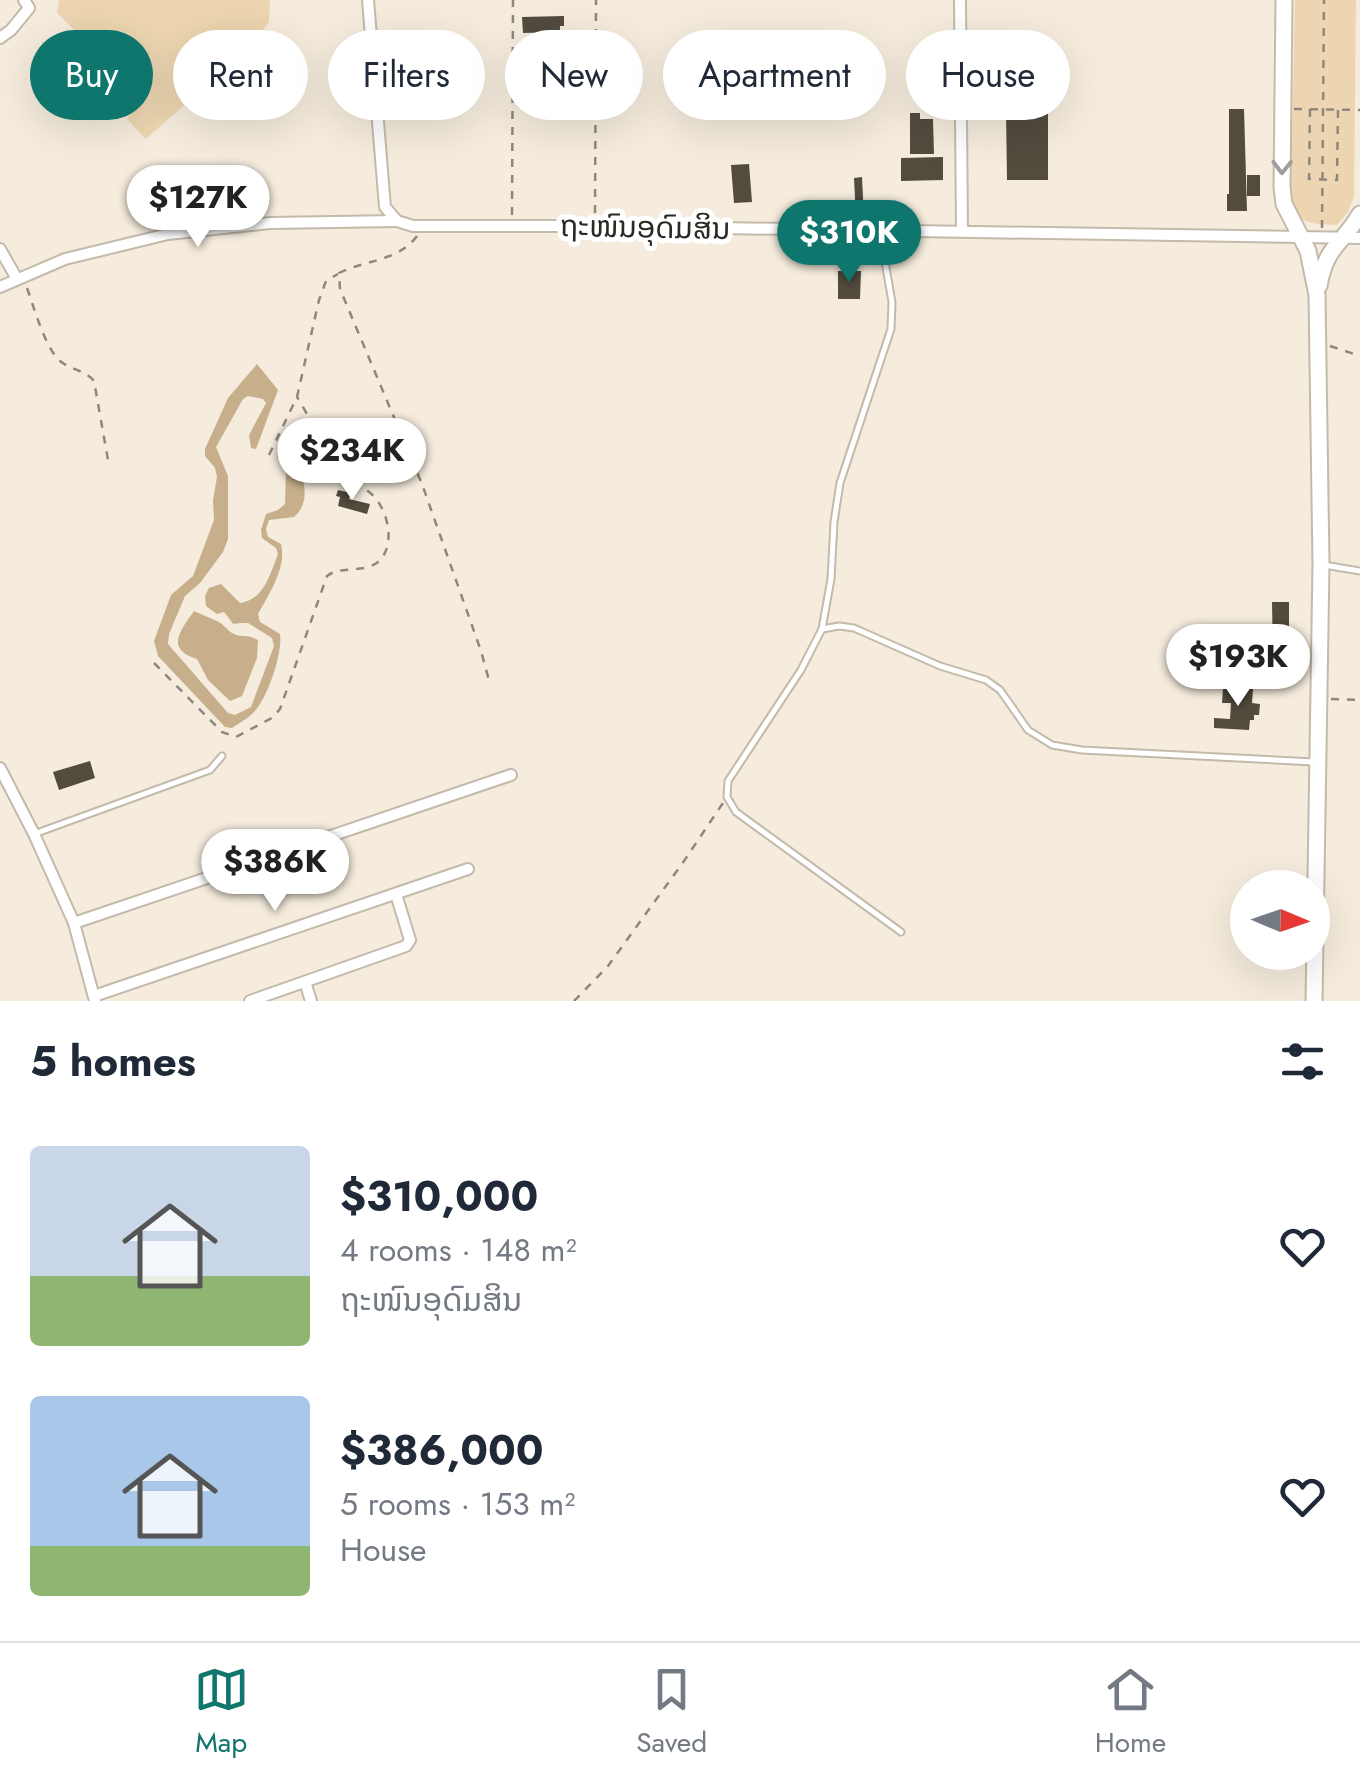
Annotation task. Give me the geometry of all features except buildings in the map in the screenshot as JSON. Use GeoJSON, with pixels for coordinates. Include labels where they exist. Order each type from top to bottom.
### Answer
{"type":"FeatureCollection","features":[{"type":"Feature","properties":{"kind":"street"},"geometry":{"type":"LineString","coordinates":[[0,38],[28,8],[24,0]]}},
{"type":"Feature","properties":{"kind":"street"},"geometry":{"type":"LineString","coordinates":[[368,0],[386,207],[396,220]]}},
{"type":"Feature","properties":{"kind":"street"},"geometry":{"type":"LineString","coordinates":[[960,0],[962,231]]}},
{"type":"Feature","properties":{"kind":"street"},"geometry":{"type":"LineString","coordinates":[[1284,0],[1282,187],[1284,204],[1314,270],[1318,295],[1321,564],[1314,1001]]}},
{"type":"Feature","properties":{"kind":"street"},"geometry":{"type":"LineString","coordinates":[[1318,295],[1330,252],[1360,214]]}},
{"type":"Feature","properties":{"kind":"street","name":"ຖະໜົນອຸດົມສິນ"},"geometry":{"type":"LineString","coordinates":[[0,287],[65,259],[168,234],[270,222],[396,220],[412,226],[1360,238]]}},
{"type":"Feature","properties":{"kind":"street"},"geometry":{"type":"LineString","coordinates":[[0,249],[20,278]]}},
{"type":"Feature","properties":{"kind":"street"},"geometry":{"type":"LineString","coordinates":[[0,768],[74,923],[95,999],[468,869]]}},
{"type":"Feature","properties":{"kind":"street"},"geometry":{"type":"LineString","coordinates":[[74,923],[511,775]]}},
{"type":"Feature","properties":{"kind":"street"},"geometry":{"type":"LineString","coordinates":[[250,1001],[406,946],[410,940],[396,894]]}},
{"type":"Feature","properties":{"kind":"street"},"geometry":{"type":"LineString","coordinates":[[305,982],[311,1001]]}},
{"type":"Feature","properties":{"kind":"lane"},"geometry":{"type":"LineString","coordinates":[[879,230],[892,302],[890,329],[840,483],[822,629],[801,670],[728,782],[726,797],[736,812],[901,932]]}},
{"type":"Feature","properties":{"kind":"lane"},"geometry":{"type":"LineString","coordinates":[[1321,564],[1360,571]]}},
{"type":"Feature","properties":{"kind":"lane"},"geometry":{"type":"LineString","coordinates":[[822,629],[854,628],[940,666],[986,680],[1000,690],[1028,730],[1052,744],[1082,750],[1319,762]]}},
{"type":"Feature","properties":{"kind":"lane"},"geometry":{"type":"LineString","coordinates":[[34,834],[210,770],[222,756]]}},
{"type":"Feature","properties":{"kind":"path"},"geometry":{"type":"LineString","coordinates":[[512,226],[513,0]]}},
{"type":"Feature","properties":{"kind":"path"},"geometry":{"type":"LineString","coordinates":[[595,226],[596,0]]}},
{"type":"Feature","properties":{"kind":"path"},"geometry":{"type":"LineString","coordinates":[[1322,237],[1324,0]]}},
{"type":"Feature","properties":{"kind":"path"},"geometry":{"type":"LineString","coordinates":[[1282,109],[1360,110]]}},
{"type":"Feature","properties":{"kind":"path"},"geometry":{"type":"LineString","coordinates":[[1310,109],[1310,179],[1323,180],[1336,180],[1338,110]]}},
{"type":"Feature","properties":{"kind":"path"},"geometry":{"type":"LineString","coordinates":[[269,455],[298,397],[326,281],[349,268],[390,256],[411,244],[424,226]]}},
{"type":"Feature","properties":{"kind":"path"},"geometry":{"type":"LineString","coordinates":[[339,273],[340,289],[422,484],[490,684]]}},
{"type":"Feature","properties":{"kind":"path"},"geometry":{"type":"LineString","coordinates":[[20,278],[52,353],[62,363],[88,373],[94,381],[108,460]]}},
{"type":"Feature","properties":{"kind":"path"},"geometry":{"type":"LineString","coordinates":[[1319,342],[1360,356]]}},
{"type":"Feature","properties":{"kind":"path"},"geometry":{"type":"LineString","coordinates":[[154,663],[222,732],[236,737],[272,718],[280,709],[327,576],[335,570],[374,565],[382,558],[390,526],[382,510],[369,491],[338,479],[330,469],[298,397]]}},
{"type":"Feature","properties":{"kind":"path"},"geometry":{"type":"LineString","coordinates":[[1320,699],[1360,700]]}},
{"type":"Feature","properties":{"kind":"path"},"geometry":{"type":"LineString","coordinates":[[574,1001],[608,966],[726,797]]}},
{"type":"Feature","properties":{"kind":"shaded area"},"geometry":{"type":"Polygon","coordinates":[[[59,0],[270,0],[269,22],[263,30],[173,30],[173,115],[146,139],[128,120],[153,120],[153,30],[74,30],[57,13],[59,0]]]}},
{"type":"Feature","properties":{"kind":"shaded area"},"geometry":{"type":"Polygon","coordinates":[[[1295,0],[1356,0],[1354,196],[1337,225],[1318,224],[1300,217],[1291,192],[1295,0]]]}},
{"type":"Feature","properties":{"kind":"shaded area"},"geometry":{"type":"Polygon","coordinates":[[[257,364],[278,390],[256,449],[251,448],[249,435],[266,403],[248,396],[216,447],[228,476],[228,539],[200,583],[185,596],[168,644],[228,713],[235,715],[251,707],[274,646],[272,638],[248,623],[233,624],[224,612],[217,614],[206,606],[205,596],[209,588],[221,584],[240,603],[248,601],[269,578],[278,554],[262,538],[261,530],[266,514],[285,504],[286,468],[277,457],[285,435],[287,458],[301,469],[304,501],[294,517],[269,520],[268,537],[281,544],[281,562],[258,614],[260,622],[280,634],[279,653],[258,707],[232,728],[225,727],[158,656],[154,641],[171,595],[193,576],[214,520],[217,477],[205,449],[228,398],[257,364]]]}},
{"type":"Feature","properties":{"kind":"shaded area"},"geometry":{"type":"Polygon","coordinates":[[[194,611],[236,635],[258,640],[257,658],[242,696],[230,701],[208,680],[197,659],[181,650],[178,638],[194,611]]]}}]}
